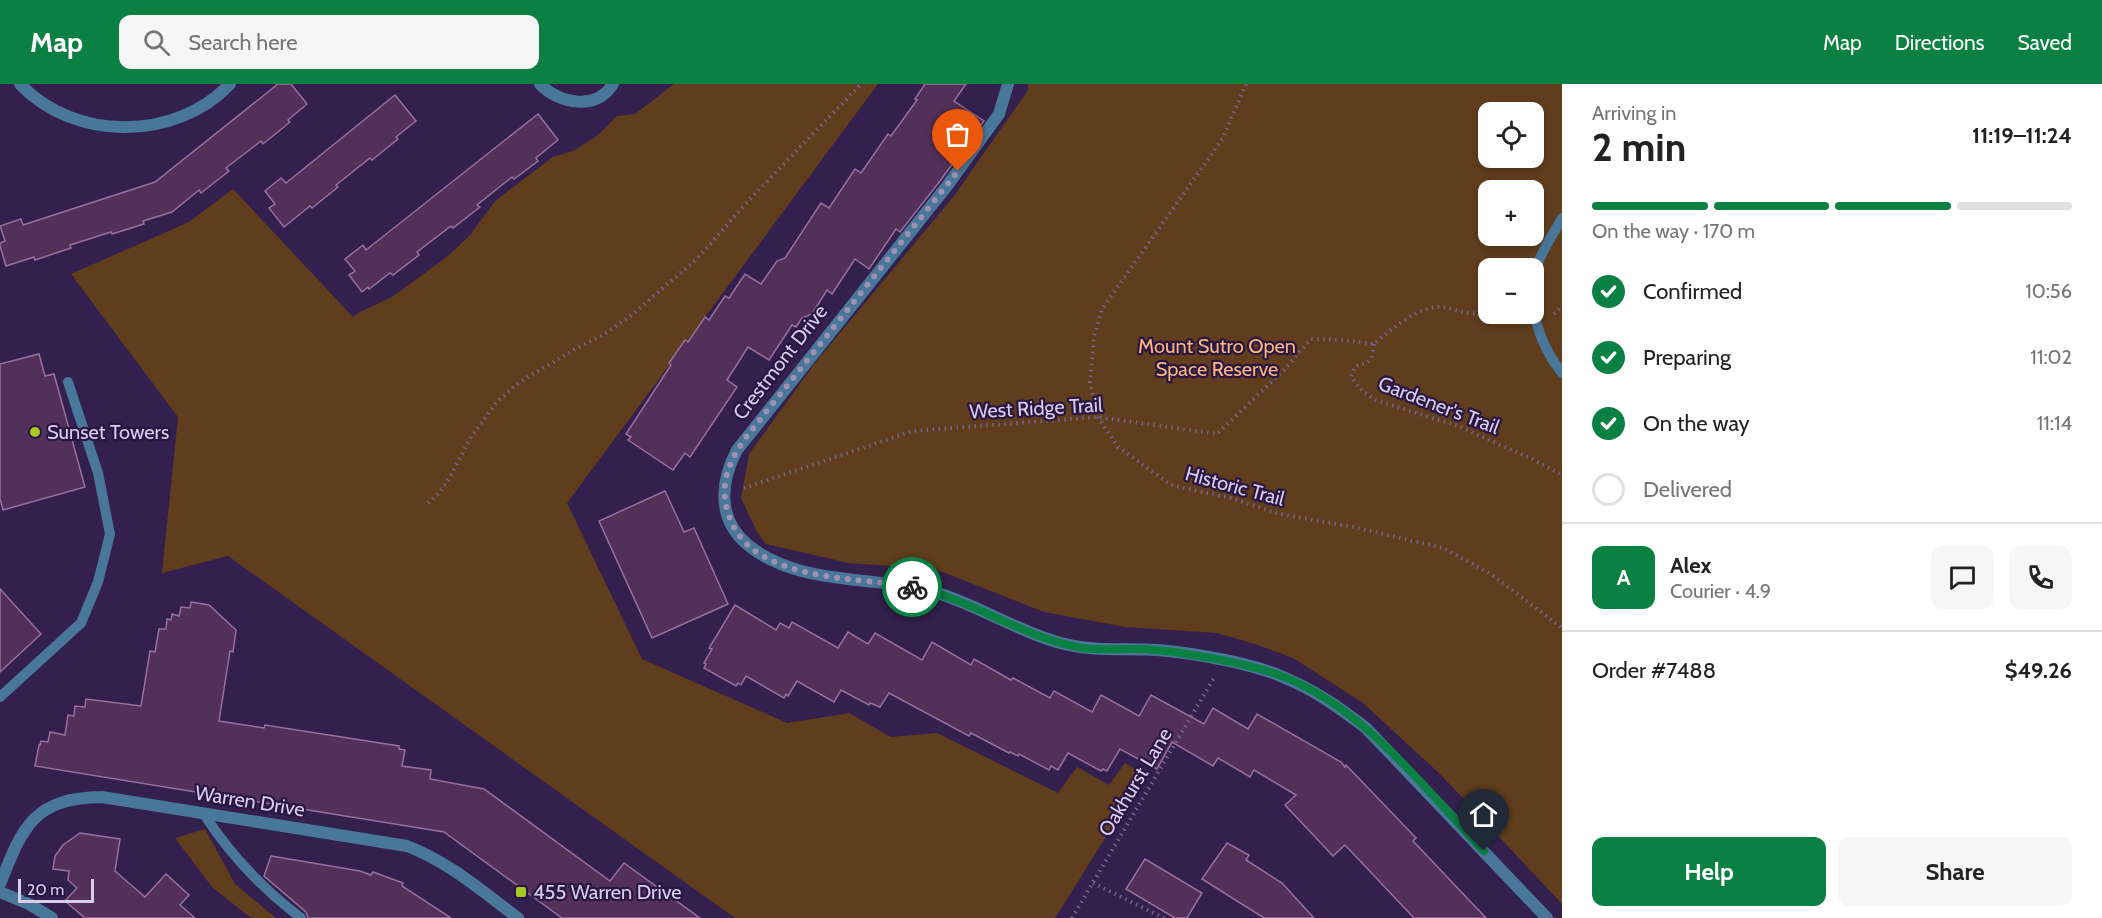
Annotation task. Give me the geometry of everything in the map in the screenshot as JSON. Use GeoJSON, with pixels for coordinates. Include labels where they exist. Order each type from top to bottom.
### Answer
{"type":"FeatureCollection","features":[{"type":"Feature","properties":{"kind":"street"},"geometry":{"type":"LineString","coordinates":[[20,84],[41,102],[73,118],[89,123],[133,127],[177,119],[205,105],[230,84]]}},
{"type":"Feature","properties":{"kind":"street"},"geometry":{"type":"LineString","coordinates":[[540,84],[556,97],[583,102],[597,98],[613,84]]}},
{"type":"Feature","properties":{"kind":"street","name":"Crestmont Drive"},"geometry":{"type":"LineString","coordinates":[[1008,84],[999,114],[952,178],[737,450],[724,481],[723,495],[730,521],[746,544],[758,553],[789,567],[831,577],[899,584],[938,593],[1037,635],[1076,647],[1160,651],[1224,661],[1284,677],[1312,691],[1366,728],[1547,918]]}},
{"type":"Feature","properties":{"kind":"street","name":"Warren Drive"},"geometry":{"type":"LineString","coordinates":[[0,884],[24,831],[36,817],[49,806],[67,800],[102,797],[408,846],[445,864],[518,918]]}},
{"type":"Feature","properties":{"kind":"street"},"geometry":{"type":"LineString","coordinates":[[0,892],[29,904],[52,918]]}},
{"type":"Feature","properties":{"kind":"lane"},"geometry":{"type":"LineString","coordinates":[[1562,218],[1542,255],[1535,277],[1534,304],[1538,330],[1550,357],[1562,373]]}},
{"type":"Feature","properties":{"kind":"lane"},"geometry":{"type":"LineString","coordinates":[[0,696],[81,623],[98,582],[110,534],[98,473],[68,382]]}},
{"type":"Feature","properties":{"kind":"lane"},"geometry":{"type":"LineString","coordinates":[[204,814],[227,848],[243,866],[261,885],[301,918]]}},
{"type":"Feature","properties":{"kind":"path"},"geometry":{"type":"LineString","coordinates":[[428,503],[439,493],[450,477],[470,439],[495,404],[529,376],[605,334],[633,314],[690,265],[861,84]]}},
{"type":"Feature","properties":{"kind":"path","name":"Historic Trail"},"geometry":{"type":"LineString","coordinates":[[1246,84],[1224,138],[1102,309],[1094,337],[1090,382],[1098,417],[1118,447],[1171,485],[1231,498],[1279,514],[1353,527],[1443,548],[1491,574],[1562,628]]}},
{"type":"Feature","properties":{"kind":"path"},"geometry":{"type":"LineString","coordinates":[[1374,344],[1409,317],[1435,306],[1463,313],[1478,313]]}},
{"type":"Feature","properties":{"kind":"path","name":"West Ridge Trail"},"geometry":{"type":"LineString","coordinates":[[723,495],[913,431],[1098,417],[1217,434],[1285,369],[1311,339],[1374,344]]}},
{"type":"Feature","properties":{"kind":"path","name":"Gardener's Trail"},"geometry":{"type":"LineString","coordinates":[[1374,344],[1372,358],[1365,364],[1355,366],[1351,376],[1366,394],[1375,400],[1458,426],[1562,475]]}},
{"type":"Feature","properties":{"kind":"path","name":"Oakhurst Lane"},"geometry":{"type":"LineString","coordinates":[[1072,918],[1224,661]]}},
{"type":"Feature","properties":{"kind":"path"},"geometry":{"type":"LineString","coordinates":[[1093,883],[1164,918]]}},
{"type":"Feature","properties":{"kind":"green space"},"geometry":{"type":"Polygon","coordinates":[[[674,84],[878,84],[567,503],[642,659],[787,723],[849,713],[891,737],[937,733],[1058,793],[1077,767],[1109,785],[1125,763],[1145,775],[1055,918],[735,918],[228,556],[162,573],[178,417],[71,274],[189,222],[233,189],[353,317],[392,297],[448,256],[470,235],[495,201],[553,157],[575,150],[598,135],[617,116],[635,114],[674,84]]]}},
{"type":"Feature","properties":{"kind":"green space","name":"Mount Sutro Open Space Reserve"},"geometry":{"type":"Polygon","coordinates":[[[1028,84],[1562,84],[1562,904],[1441,775],[1363,703],[1293,658],[1217,633],[1125,627],[1044,612],[935,569],[849,563],[766,544],[757,532],[741,498],[749,454],[815,363],[954,196],[1028,90],[1028,84]]]}},
{"type":"Feature","properties":{"kind":"green space"},"geometry":{"type":"Polygon","coordinates":[[[205,829],[235,884],[276,918],[251,918],[212,887],[175,838],[205,829]]]}},
{"type":"Feature","properties":{"kind":"building"},"geometry":{"type":"Polygon","coordinates":[[[278,84],[291,84],[307,104],[288,120],[290,122],[263,144],[261,141],[226,168],[229,171],[201,193],[199,190],[172,212],[143,221],[144,224],[70,245],[71,248],[35,260],[34,257],[6,266],[0,246],[0,243],[5,241],[0,226],[21,219],[23,225],[155,182],[278,84]]]}},
{"type":"Feature","properties":{"kind":"building"},"geometry":{"type":"Polygon","coordinates":[[[925,84],[966,84],[954,101],[984,121],[900,232],[896,229],[869,269],[855,259],[832,294],[827,290],[812,314],[802,318],[796,327],[792,325],[769,360],[748,347],[727,380],[737,387],[690,457],[685,453],[673,470],[628,440],[631,437],[626,434],[685,340],[688,342],[705,317],[709,320],[725,296],[729,298],[745,274],[761,284],[777,261],[785,258],[821,203],[829,208],[855,169],[861,173],[888,134],[891,136],[917,100],[915,99],[925,84]]]}},
{"type":"Feature","properties":{"kind":"building"},"geometry":{"type":"Polygon","coordinates":[[[395,95],[416,121],[372,160],[370,158],[312,208],[310,206],[284,227],[269,208],[275,204],[265,191],[281,178],[286,183],[395,95]]]}},
{"type":"Feature","properties":{"kind":"building"},"geometry":{"type":"Polygon","coordinates":[[[538,114],[558,140],[536,158],[538,161],[514,179],[512,177],[477,205],[480,207],[417,252],[419,255],[393,275],[390,273],[362,292],[349,275],[355,271],[345,259],[363,245],[366,250],[538,114]]]}},
{"type":"Feature","properties":{"kind":"building","name":"Sunset Towers"},"geometry":{"type":"Polygon","coordinates":[[[39,354],[45,376],[54,374],[85,487],[3,510],[0,499],[0,364],[39,354]]]}},
{"type":"Feature","properties":{"kind":"building"},"geometry":{"type":"Polygon","coordinates":[[[665,491],[684,532],[694,528],[728,604],[652,638],[599,521],[665,491]]]}},
{"type":"Feature","properties":{"kind":"building"},"geometry":{"type":"Polygon","coordinates":[[[0,589],[41,634],[0,672],[0,589]]]}},
{"type":"Feature","properties":{"kind":"building"},"geometry":{"type":"Polygon","coordinates":[[[191,602],[209,605],[236,630],[233,652],[230,651],[219,721],[264,728],[265,725],[399,746],[399,749],[405,750],[402,766],[431,770],[430,779],[484,789],[610,881],[624,863],[700,918],[562,918],[444,832],[35,766],[41,741],[48,742],[50,732],[65,735],[68,715],[74,716],[75,706],[85,707],[86,699],[141,706],[150,651],[155,652],[159,629],[166,629],[167,619],[171,620],[172,614],[179,616],[181,607],[190,608],[191,602]]]}},
{"type":"Feature","properties":{"kind":"building"},"geometry":{"type":"Polygon","coordinates":[[[735,605],[776,630],[780,623],[789,628],[792,622],[838,648],[848,632],[868,644],[875,633],[922,660],[932,642],[971,665],[974,659],[1050,698],[1054,691],[1092,712],[1101,695],[1139,716],[1151,695],[1204,724],[1213,708],[1248,729],[1257,714],[1341,762],[1345,767],[1346,765],[1416,838],[1413,841],[1486,918],[1414,918],[1345,845],[1333,856],[1285,805],[1296,795],[1254,770],[1250,777],[1218,758],[1213,766],[1172,742],[1157,769],[1120,749],[1107,771],[1103,769],[1101,771],[1068,753],[1058,770],[1051,766],[1049,770],[971,733],[969,736],[889,693],[880,707],[870,703],[869,705],[841,690],[834,702],[797,681],[788,696],[786,694],[784,698],[746,676],[741,685],[738,683],[736,686],[704,668],[706,664],[704,663],[712,649],[709,648],[735,605]]]}},
{"type":"Feature","properties":{"kind":"building"},"geometry":{"type":"Polygon","coordinates":[[[80,833],[120,839],[115,871],[145,897],[166,874],[189,895],[180,905],[195,918],[85,918],[65,901],[77,888],[68,880],[69,871],[53,869],[55,856],[63,845],[80,833]]]}},
{"type":"Feature","properties":{"kind":"building"},"geometry":{"type":"Polygon","coordinates":[[[1227,843],[1249,855],[1246,860],[1282,883],[1314,918],[1264,918],[1202,879],[1227,843]]]}},
{"type":"Feature","properties":{"kind":"building"},"geometry":{"type":"Polygon","coordinates":[[[271,856],[360,871],[371,875],[373,872],[403,883],[402,886],[451,918],[308,918],[306,912],[264,876],[271,856]]]}},
{"type":"Feature","properties":{"kind":"building"},"geometry":{"type":"Polygon","coordinates":[[[1145,859],[1202,893],[1187,918],[1175,918],[1126,889],[1145,859]]]}},
{"type":"Feature","properties":{"kind":"way so far"},"geometry":{"type":"LineString","coordinates":[[912,587],[808,572],[789,567],[758,553],[737,534],[730,521],[723,495],[724,481],[737,450],[747,436],[958,171]]}},
{"type":"Feature","properties":{"kind":"place","name":"Sunset Towers"},"geometry":{"type":"Point","coordinates":[35,432]}},
{"type":"Feature","properties":{"kind":"place","name":"455 Warren Drive"},"geometry":{"type":"Point","coordinates":[521,892]}},
{"type":"Feature","properties":{"kind":"route"},"geometry":{"type":"LineString","coordinates":[[912,587],[946,596],[1037,635],[1076,647],[1188,654],[1256,668],[1284,677],[1341,709],[1366,728],[1484,851]]}}]}
